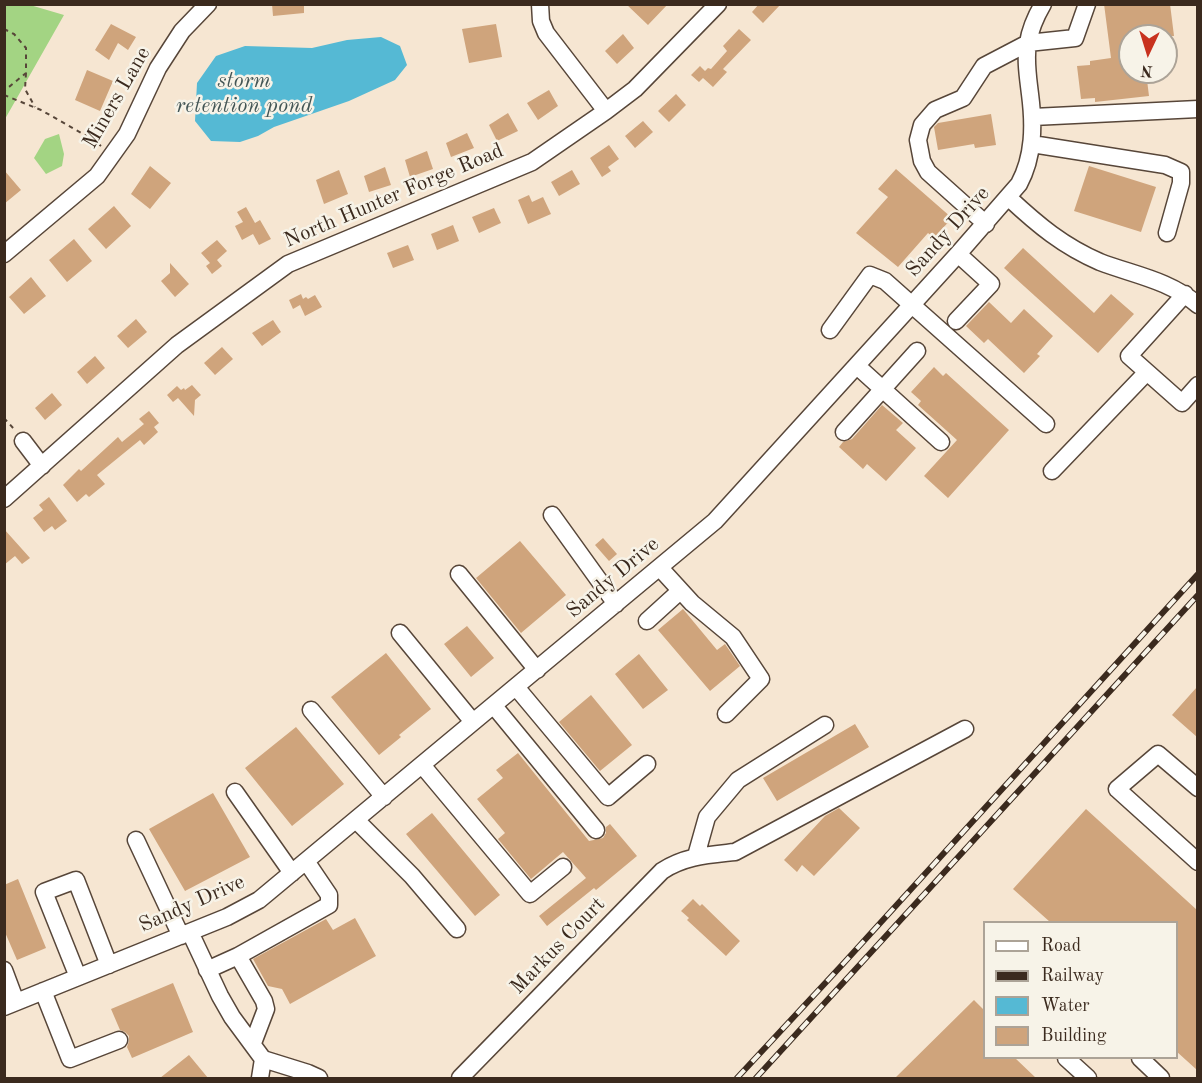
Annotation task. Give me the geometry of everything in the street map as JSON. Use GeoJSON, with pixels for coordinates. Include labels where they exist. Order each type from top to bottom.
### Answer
{"type":"FeatureCollection","features":[{"type":"Feature","properties":{"kind":"street","name":"Miners Lane"},"geometry":{"type":"LineString","coordinates":[[4,254],[97,176],[127,135],[159,68],[182,31],[208,4]]}},
{"type":"Feature","properties":{"kind":"street"},"geometry":{"type":"LineString","coordinates":[[540,4],[541,21],[546,33],[606,111]]}},
{"type":"Feature","properties":{"kind":"street","name":"North Hunter Forge Road"},"geometry":{"type":"LineString","coordinates":[[4,499],[177,345],[288,264],[532,162],[606,111],[652,72],[718,4]]}},
{"type":"Feature","properties":{"kind":"street","name":"Sandy Drive"},"geometry":{"type":"LineString","coordinates":[[10,1005],[242,910],[259,900],[694,540],[732,504],[986,224],[1009,198],[1026,172],[1032,144],[1033,117],[1027,69],[1028,43],[1043,4]]}},
{"type":"Feature","properties":{"kind":"street"},"geometry":{"type":"LineString","coordinates":[[986,224],[928,172],[922,161],[918,140],[922,126],[935,110],[963,98],[984,66],[1028,43],[1075,38],[1087,4]]}},
{"type":"Feature","properties":{"kind":"street"},"geometry":{"type":"LineString","coordinates":[[1033,117],[1197,109]]}},
{"type":"Feature","properties":{"kind":"street"},"geometry":{"type":"LineString","coordinates":[[1032,144],[1165,165],[1177,169],[1181,172],[1181,183],[1167,233]]}},
{"type":"Feature","properties":{"kind":"street"},"geometry":{"type":"LineString","coordinates":[[1009,198],[1043,229],[1081,253],[1164,283],[1191,299],[1129,356],[1182,403],[1197,385]]}},
{"type":"Feature","properties":{"kind":"street"},"geometry":{"type":"LineString","coordinates":[[956,321],[991,284],[958,254]]}},
{"type":"Feature","properties":{"kind":"street"},"geometry":{"type":"LineString","coordinates":[[830,330],[870,276],[885,280],[1046,423]]}},
{"type":"Feature","properties":{"kind":"street"},"geometry":{"type":"LineString","coordinates":[[844,432],[917,351]]}},
{"type":"Feature","properties":{"kind":"street"},"geometry":{"type":"LineString","coordinates":[[857,366],[941,442]]}},
{"type":"Feature","properties":{"kind":"street"},"geometry":{"type":"LineString","coordinates":[[1052,471],[1147,372]]}},
{"type":"Feature","properties":{"kind":"street"},"geometry":{"type":"LineString","coordinates":[[23,441],[42,466]]}},
{"type":"Feature","properties":{"kind":"street"},"geometry":{"type":"LineString","coordinates":[[552,515],[616,604]]}},
{"type":"Feature","properties":{"kind":"street"},"geometry":{"type":"LineString","coordinates":[[660,568],[692,603],[733,637],[761,679],[726,714]]}},
{"type":"Feature","properties":{"kind":"street"},"geometry":{"type":"LineString","coordinates":[[459,574],[537,670]]}},
{"type":"Feature","properties":{"kind":"street"},"geometry":{"type":"LineString","coordinates":[[647,621],[680,591]]}},
{"type":"Feature","properties":{"kind":"street"},"geometry":{"type":"LineString","coordinates":[[400,633],[473,722]]}},
{"type":"Feature","properties":{"kind":"street"},"geometry":{"type":"LineString","coordinates":[[516,687],[608,797],[647,764]]}},
{"type":"Feature","properties":{"kind":"street"},"geometry":{"type":"LineString","coordinates":[[494,706],[597,830]]}},
{"type":"Feature","properties":{"kind":"street"},"geometry":{"type":"LineString","coordinates":[[311,710],[384,796]]}},
{"type":"Feature","properties":{"kind":"street"},"geometry":{"type":"LineString","coordinates":[[696,856],[707,817],[738,780],[825,725]]}},
{"type":"Feature","properties":{"kind":"street","name":"Markus Court"},"geometry":{"type":"LineString","coordinates":[[469,1075],[662,871],[684,859],[735,852],[965,729]]}},
{"type":"Feature","properties":{"kind":"street"},"geometry":{"type":"LineString","coordinates":[[1197,788],[1158,754],[1117,789],[1197,862]]}},
{"type":"Feature","properties":{"kind":"street"},"geometry":{"type":"LineString","coordinates":[[422,765],[530,894],[563,867]]}},
{"type":"Feature","properties":{"kind":"street"},"geometry":{"type":"LineString","coordinates":[[235,792],[292,873]]}},
{"type":"Feature","properties":{"kind":"street"},"geometry":{"type":"LineString","coordinates":[[356,820],[412,876],[457,929]]}},
{"type":"Feature","properties":{"kind":"street"},"geometry":{"type":"LineString","coordinates":[[136,840],[232,1017],[263,1059],[319,1078]]}},
{"type":"Feature","properties":{"kind":"street"},"geometry":{"type":"LineString","coordinates":[[207,970],[238,956],[329,905],[329,895],[306,861]]}},
{"type":"Feature","properties":{"kind":"street"},"geometry":{"type":"LineString","coordinates":[[78,977],[44,891],[76,880],[109,965]]}},
{"type":"Feature","properties":{"kind":"street"},"geometry":{"type":"LineString","coordinates":[[238,956],[264,1001],[266,1009],[253,1043]]}},
{"type":"Feature","properties":{"kind":"street"},"geometry":{"type":"LineString","coordinates":[[5,973],[10,1005]]}},
{"type":"Feature","properties":{"kind":"street"},"geometry":{"type":"LineString","coordinates":[[43,992],[70,1059],[119,1040]]}},
{"type":"Feature","properties":{"kind":"street"},"geometry":{"type":"LineString","coordinates":[[260,1078],[263,1059]]}},
{"type":"Feature","properties":{"kind":"street"},"geometry":{"type":"LineString","coordinates":[[1067,1059],[1088,1078]]}},
{"type":"Feature","properties":{"kind":"street"},"geometry":{"type":"LineString","coordinates":[[1141,1059],[1161,1078]]}},
{"type":"Feature","properties":{"kind":"path"},"geometry":{"type":"LineString","coordinates":[[4,30],[14,34],[26,48],[25,89],[35,107]]}},
{"type":"Feature","properties":{"kind":"path"},"geometry":{"type":"LineString","coordinates":[[4,91],[26,73]]}},
{"type":"Feature","properties":{"kind":"path"},"geometry":{"type":"LineString","coordinates":[[4,95],[14,101],[35,107],[92,139],[112,156]]}},
{"type":"Feature","properties":{"kind":"green space"},"geometry":{"type":"Polygon","coordinates":[[[5,4],[30,5],[64,15],[5,119],[5,4]]]}},
{"type":"Feature","properties":{"kind":"green space"},"geometry":{"type":"Polygon","coordinates":[[[59,134],[64,154],[62,166],[46,174],[34,158],[45,139],[59,134]]]}},
{"type":"Feature","properties":{"kind":"water","name":"storm retention pond"},"geometry":{"type":"Polygon","coordinates":[[[381,37],[400,46],[407,65],[395,80],[349,101],[274,127],[240,142],[211,141],[195,121],[197,83],[216,56],[245,46],[312,48],[347,40],[381,37]]]}},
{"type":"Feature","properties":{"kind":"building"},"geometry":{"type":"Polygon","coordinates":[[[272,4],[304,4],[304,13],[273,16],[272,4]]]}},
{"type":"Feature","properties":{"kind":"building"},"geometry":{"type":"Polygon","coordinates":[[[626,4],[668,4],[648,25],[626,4]]]}},
{"type":"Feature","properties":{"kind":"building"},"geometry":{"type":"Polygon","coordinates":[[[759,4],[781,4],[763,23],[752,12],[759,4]]]}},
{"type":"Feature","properties":{"kind":"building"},"geometry":{"type":"Polygon","coordinates":[[[1104,4],[1170,4],[1172,24],[1118,24],[1118,84],[1148,84],[1149,96],[1095,102],[1095,98],[1081,99],[1077,66],[1090,65],[1090,61],[1111,58],[1104,4]]]}},
{"type":"Feature","properties":{"kind":"building"},"geometry":{"type":"Polygon","coordinates":[[[111,24],[136,37],[128,50],[118,43],[109,60],[95,50],[111,24]]]}},
{"type":"Feature","properties":{"kind":"building"},"geometry":{"type":"Polygon","coordinates":[[[496,24],[502,57],[469,63],[462,29],[496,24]]]}},
{"type":"Feature","properties":{"kind":"building"},"geometry":{"type":"Polygon","coordinates":[[[739,29],[751,40],[723,69],[727,72],[713,87],[703,78],[699,82],[691,75],[700,66],[705,71],[708,68],[711,69],[727,51],[723,46],[739,29]]]}},
{"type":"Feature","properties":{"kind":"building"},"geometry":{"type":"Polygon","coordinates":[[[623,34],[634,48],[617,64],[605,51],[623,34]]]}},
{"type":"Feature","properties":{"kind":"building"},"geometry":{"type":"Polygon","coordinates":[[[87,70],[113,81],[100,111],[75,100],[87,70]]]}},
{"type":"Feature","properties":{"kind":"building"},"geometry":{"type":"Polygon","coordinates":[[[549,90],[558,106],[538,120],[527,103],[549,90]]]}},
{"type":"Feature","properties":{"kind":"building"},"geometry":{"type":"Polygon","coordinates":[[[676,94],[686,105],[669,122],[658,111],[676,94]]]}},
{"type":"Feature","properties":{"kind":"building"},"geometry":{"type":"Polygon","coordinates":[[[508,113],[518,131],[497,141],[489,125],[508,113]]]}},
{"type":"Feature","properties":{"kind":"building"},"geometry":{"type":"Polygon","coordinates":[[[991,114],[996,145],[975,148],[974,144],[938,150],[934,127],[938,123],[991,114]]]}},
{"type":"Feature","properties":{"kind":"building"},"geometry":{"type":"Polygon","coordinates":[[[643,121],[653,132],[635,148],[625,136],[643,121]]]}},
{"type":"Feature","properties":{"kind":"building"},"geometry":{"type":"Polygon","coordinates":[[[467,133],[474,148],[451,157],[446,143],[467,133]]]}},
{"type":"Feature","properties":{"kind":"building"},"geometry":{"type":"Polygon","coordinates":[[[609,145],[619,159],[608,167],[611,171],[602,177],[590,158],[609,145]]]}},
{"type":"Feature","properties":{"kind":"building"},"geometry":{"type":"Polygon","coordinates":[[[427,151],[433,169],[410,177],[405,160],[427,151]]]}},
{"type":"Feature","properties":{"kind":"building"},"geometry":{"type":"Polygon","coordinates":[[[150,166],[171,183],[150,209],[131,194],[150,166]]]}},
{"type":"Feature","properties":{"kind":"building"},"geometry":{"type":"Polygon","coordinates":[[[1089,166],[1156,187],[1141,232],[1074,211],[1089,166]]]}},
{"type":"Feature","properties":{"kind":"building"},"geometry":{"type":"Polygon","coordinates":[[[385,167],[391,185],[369,192],[364,176],[385,167]]]}},
{"type":"Feature","properties":{"kind":"building"},"geometry":{"type":"Polygon","coordinates":[[[896,169],[952,218],[934,238],[928,233],[898,267],[856,233],[888,197],[878,189],[896,169]]]}},
{"type":"Feature","properties":{"kind":"building"},"geometry":{"type":"Polygon","coordinates":[[[4,170],[21,190],[4,204],[4,170]]]}},
{"type":"Feature","properties":{"kind":"building"},"geometry":{"type":"Polygon","coordinates":[[[339,170],[348,194],[324,204],[316,180],[339,170]]]}},
{"type":"Feature","properties":{"kind":"building"},"geometry":{"type":"Polygon","coordinates":[[[572,170],[580,184],[559,196],[551,182],[572,170]]]}},
{"type":"Feature","properties":{"kind":"building"},"geometry":{"type":"Polygon","coordinates":[[[529,195],[532,202],[543,197],[551,214],[528,224],[518,200],[529,195]]]}},
{"type":"Feature","properties":{"kind":"building"},"geometry":{"type":"Polygon","coordinates":[[[114,206],[131,226],[106,249],[88,229],[114,206]]]}},
{"type":"Feature","properties":{"kind":"building"},"geometry":{"type":"Polygon","coordinates":[[[246,207],[255,223],[260,220],[271,239],[259,245],[253,234],[242,240],[235,226],[243,222],[237,212],[246,207]]]}},
{"type":"Feature","properties":{"kind":"building"},"geometry":{"type":"Polygon","coordinates":[[[494,208],[501,223],[479,233],[472,217],[494,208]]]}},
{"type":"Feature","properties":{"kind":"building"},"geometry":{"type":"Polygon","coordinates":[[[453,225],[459,241],[437,250],[431,234],[453,225]]]}},
{"type":"Feature","properties":{"kind":"building"},"geometry":{"type":"Polygon","coordinates":[[[74,239],[92,261],[67,282],[49,260],[74,239]]]}},
{"type":"Feature","properties":{"kind":"building"},"geometry":{"type":"Polygon","coordinates":[[[217,240],[227,251],[217,260],[222,266],[212,274],[206,266],[210,263],[201,253],[217,240]]]}},
{"type":"Feature","properties":{"kind":"building"},"geometry":{"type":"Polygon","coordinates":[[[408,245],[414,260],[393,268],[387,253],[408,245]]]}},
{"type":"Feature","properties":{"kind":"building"},"geometry":{"type":"Polygon","coordinates":[[[1023,248],[1094,313],[1111,294],[1134,314],[1098,353],[1004,268],[1023,248]]]}},
{"type":"Feature","properties":{"kind":"building"},"geometry":{"type":"Polygon","coordinates":[[[170,263],[189,284],[175,297],[161,281],[170,273],[170,263]]]}},
{"type":"Feature","properties":{"kind":"building"},"geometry":{"type":"Polygon","coordinates":[[[31,277],[46,296],[24,314],[9,297],[31,277]]]}},
{"type":"Feature","properties":{"kind":"building"},"geometry":{"type":"Polygon","coordinates":[[[301,294],[303,299],[315,295],[322,307],[305,316],[300,305],[293,309],[289,300],[301,294]]]}},
{"type":"Feature","properties":{"kind":"building"},"geometry":{"type":"Polygon","coordinates":[[[989,302],[1011,323],[1024,309],[1053,336],[1037,354],[1040,356],[1024,373],[988,339],[984,343],[966,326],[989,302]]]}},
{"type":"Feature","properties":{"kind":"building"},"geometry":{"type":"Polygon","coordinates":[[[136,319],[147,332],[128,348],[117,336],[136,319]]]}},
{"type":"Feature","properties":{"kind":"building"},"geometry":{"type":"Polygon","coordinates":[[[273,320],[281,332],[262,346],[252,333],[273,320]]]}},
{"type":"Feature","properties":{"kind":"building"},"geometry":{"type":"Polygon","coordinates":[[[222,347],[233,359],[215,375],[204,363],[222,347]]]}},
{"type":"Feature","properties":{"kind":"building"},"geometry":{"type":"Polygon","coordinates":[[[95,356],[105,368],[87,384],[77,372],[95,356]]]}},
{"type":"Feature","properties":{"kind":"building"},"geometry":{"type":"Polygon","coordinates":[[[934,367],[943,376],[946,373],[1009,430],[948,498],[924,476],[957,440],[918,405],[921,401],[911,392],[934,367]]]}},
{"type":"Feature","properties":{"kind":"building"},"geometry":{"type":"Polygon","coordinates":[[[192,385],[201,395],[195,400],[194,416],[178,398],[173,402],[167,395],[177,386],[185,390],[192,385]]]}},
{"type":"Feature","properties":{"kind":"building"},"geometry":{"type":"Polygon","coordinates":[[[52,393],[62,405],[45,420],[35,408],[52,393]]]}},
{"type":"Feature","properties":{"kind":"building"},"geometry":{"type":"Polygon","coordinates":[[[882,405],[903,423],[896,430],[916,448],[886,481],[867,464],[863,469],[839,447],[843,442],[852,439],[882,405]]]}},
{"type":"Feature","properties":{"kind":"building"},"geometry":{"type":"Polygon","coordinates":[[[149,411],[159,423],[154,427],[158,432],[144,445],[140,440],[97,475],[105,484],[89,497],[86,494],[77,502],[63,485],[118,437],[122,442],[144,424],[139,419],[149,411]]]}},
{"type":"Feature","properties":{"kind":"building"},"geometry":{"type":"Polygon","coordinates":[[[49,497],[67,521],[55,530],[52,526],[44,532],[33,518],[43,510],[39,505],[49,497]]]}},
{"type":"Feature","properties":{"kind":"building"},"geometry":{"type":"Polygon","coordinates":[[[4,529],[30,558],[22,564],[15,556],[4,565],[4,529]]]}},
{"type":"Feature","properties":{"kind":"building"},"geometry":{"type":"Polygon","coordinates":[[[603,538],[617,554],[609,561],[595,545],[603,538]]]}},
{"type":"Feature","properties":{"kind":"building"},"geometry":{"type":"Polygon","coordinates":[[[520,541],[566,595],[521,633],[476,578],[520,541]]]}},
{"type":"Feature","properties":{"kind":"building"},"geometry":{"type":"Polygon","coordinates":[[[683,609],[717,650],[725,644],[740,666],[710,691],[658,630],[683,609]]]}},
{"type":"Feature","properties":{"kind":"building"},"geometry":{"type":"Polygon","coordinates":[[[467,626],[494,658],[471,677],[444,644],[467,626]]]}},
{"type":"Feature","properties":{"kind":"building"},"geometry":{"type":"Polygon","coordinates":[[[386,653],[431,709],[379,755],[331,697],[386,653]]]}},
{"type":"Feature","properties":{"kind":"building"},"geometry":{"type":"Polygon","coordinates":[[[639,654],[668,690],[643,709],[615,674],[639,654]]]}},
{"type":"Feature","properties":{"kind":"building"},"geometry":{"type":"Polygon","coordinates":[[[1197,687],[1197,737],[1172,715],[1197,687]]]}},
{"type":"Feature","properties":{"kind":"building"},"geometry":{"type":"Polygon","coordinates":[[[591,695],[632,745],[600,771],[559,722],[591,695]]]}},
{"type":"Feature","properties":{"kind":"building"},"geometry":{"type":"Polygon","coordinates":[[[855,724],[869,747],[777,801],[763,778],[855,724]]]}},
{"type":"Feature","properties":{"kind":"building"},"geometry":{"type":"Polygon","coordinates":[[[296,727],[344,784],[292,826],[245,768],[296,727]]]}},
{"type":"Feature","properties":{"kind":"building"},"geometry":{"type":"Polygon","coordinates":[[[518,753],[589,841],[603,838],[606,827],[610,824],[637,856],[547,926],[539,916],[586,878],[563,852],[531,879],[498,839],[505,833],[477,799],[503,778],[496,770],[518,753]]]}},
{"type":"Feature","properties":{"kind":"building"},"geometry":{"type":"Polygon","coordinates":[[[213,793],[250,857],[185,891],[149,829],[213,793]]]}},
{"type":"Feature","properties":{"kind":"building"},"geometry":{"type":"Polygon","coordinates":[[[839,808],[860,828],[814,876],[802,865],[797,872],[784,860],[825,816],[839,808]]]}},
{"type":"Feature","properties":{"kind":"building"},"geometry":{"type":"Polygon","coordinates":[[[1086,809],[1197,910],[1197,1070],[1178,1053],[1178,921],[1049,921],[1013,889],[1086,809]]]}},
{"type":"Feature","properties":{"kind":"building"},"geometry":{"type":"Polygon","coordinates":[[[432,813],[500,895],[475,916],[406,834],[432,813]]]}},
{"type":"Feature","properties":{"kind":"building"},"geometry":{"type":"Polygon","coordinates":[[[18,879],[46,948],[17,960],[4,930],[4,885],[18,879]]]}},
{"type":"Feature","properties":{"kind":"building"},"geometry":{"type":"Polygon","coordinates":[[[693,899],[700,906],[702,904],[740,941],[726,956],[687,920],[689,918],[681,911],[693,899]]]}},
{"type":"Feature","properties":{"kind":"building"},"geometry":{"type":"Polygon","coordinates":[[[355,918],[376,956],[290,1004],[282,989],[268,986],[253,959],[326,919],[333,930],[355,918]]]}},
{"type":"Feature","properties":{"kind":"building"},"geometry":{"type":"Polygon","coordinates":[[[173,983],[193,1032],[132,1058],[127,1047],[129,1036],[120,1030],[111,1009],[173,983]]]}},
{"type":"Feature","properties":{"kind":"building"},"geometry":{"type":"Polygon","coordinates":[[[974,1000],[983,1009],[983,1059],[1016,1059],[1036,1078],[895,1078],[974,1000]]]}},
{"type":"Feature","properties":{"kind":"building"},"geometry":{"type":"Polygon","coordinates":[[[189,1055],[208,1078],[160,1078],[189,1055]]]}},
{"type":"Feature","properties":{"kind":"railway"},"geometry":{"type":"LineString","coordinates":[[737,1078],[1198,574]]}},
{"type":"Feature","properties":{"kind":"railway"},"geometry":{"type":"LineString","coordinates":[[756,1078],[1198,595]]}}]}
